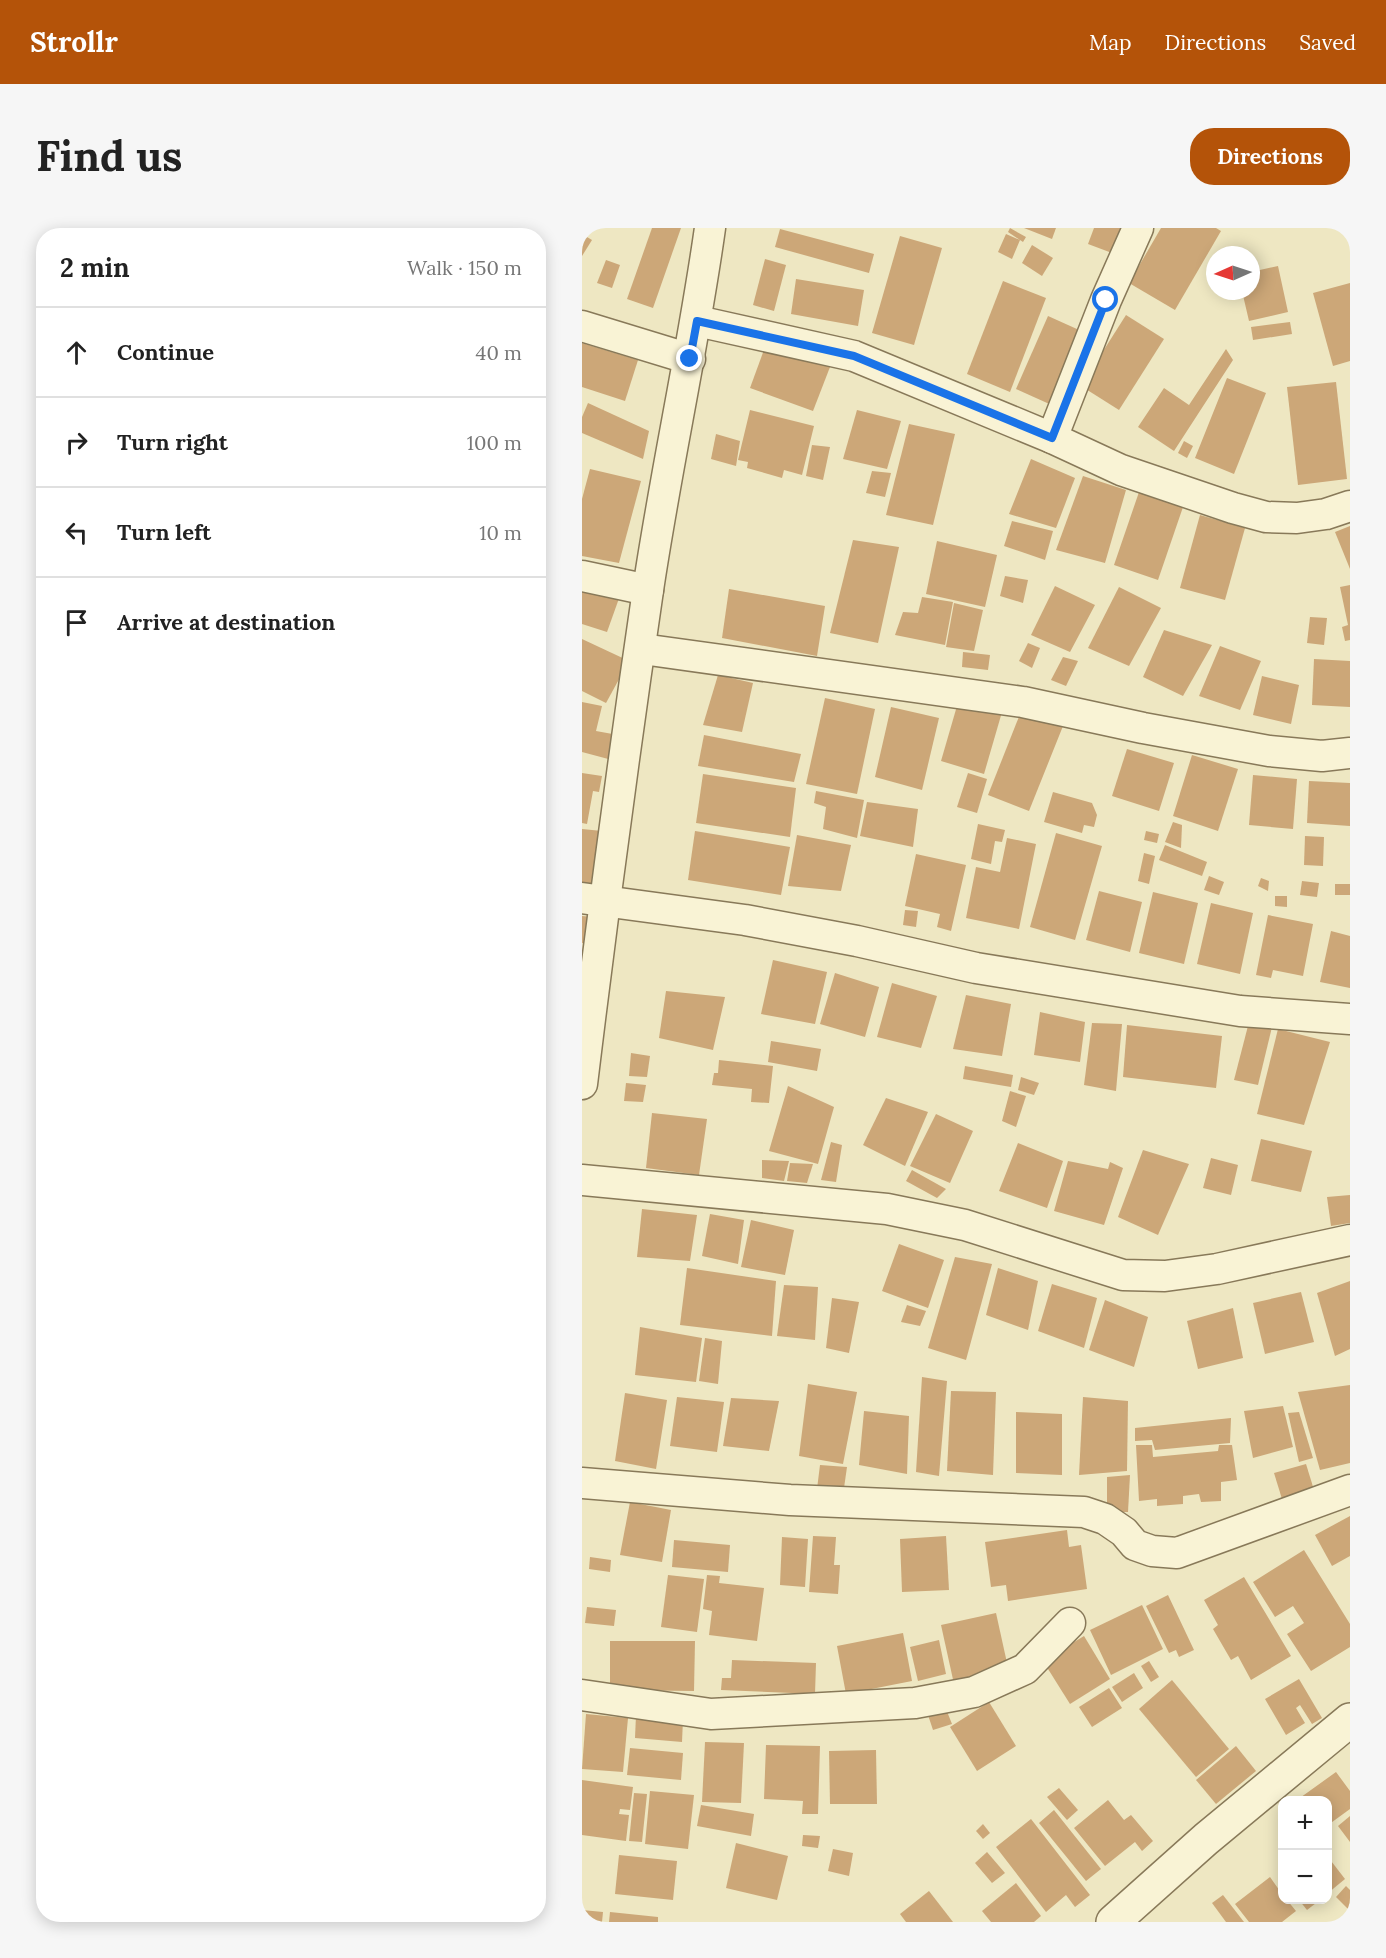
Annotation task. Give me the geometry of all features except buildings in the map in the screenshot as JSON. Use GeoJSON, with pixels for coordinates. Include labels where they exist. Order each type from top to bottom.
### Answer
{"type":"FeatureCollection","features":[{"type":"Feature","properties":{"kind":"street"},"geometry":{"type":"LineString","coordinates":[[582,1084],[593,898],[642,649],[648,590],[697,321],[710,228]]}},
{"type":"Feature","properties":{"kind":"street"},"geometry":{"type":"LineString","coordinates":[[1052,438],[1106,300],[1138,228]]}},
{"type":"Feature","properties":{"kind":"street"},"geometry":{"type":"LineString","coordinates":[[697,321],[854,356],[1052,438],[1121,470],[1233,508],[1266,517],[1297,518],[1326,514],[1350,506]]}},
{"type":"Feature","properties":{"kind":"street"},"geometry":{"type":"LineString","coordinates":[[582,326],[690,359]]}},
{"type":"Feature","properties":{"kind":"street"},"geometry":{"type":"LineString","coordinates":[[582,576],[648,590]]}},
{"type":"Feature","properties":{"kind":"street"},"geometry":{"type":"LineString","coordinates":[[642,649],[1023,702],[1143,728],[1269,751],[1322,756],[1350,753]]}},
{"type":"Feature","properties":{"kind":"street"},"geometry":{"type":"LineString","coordinates":[[593,898],[812,933],[976,968],[1240,1011],[1350,1019]]}},
{"type":"Feature","properties":{"kind":"street"},"geometry":{"type":"LineString","coordinates":[[582,1180],[887,1209],[965,1225],[1123,1275],[1165,1276],[1216,1269],[1350,1240]]}},
{"type":"Feature","properties":{"kind":"street"},"geometry":{"type":"LineString","coordinates":[[582,1483],[790,1500],[1084,1512],[1105,1519],[1124,1532],[1135,1545],[1152,1551],[1177,1552],[1350,1490]]}},
{"type":"Feature","properties":{"kind":"street"},"geometry":{"type":"LineString","coordinates":[[582,1695],[711,1714],[915,1703],[974,1692],[1025,1670],[1070,1623]]}},
{"type":"Feature","properties":{"kind":"street"},"geometry":{"type":"LineString","coordinates":[[1113,1922],[1206,1839],[1350,1720]]}},
{"type":"Feature","properties":{"kind":"route"},"geometry":{"type":"LineString","coordinates":[[690,359],[697,321],[854,356],[1052,438],[1106,300]]}}]}
